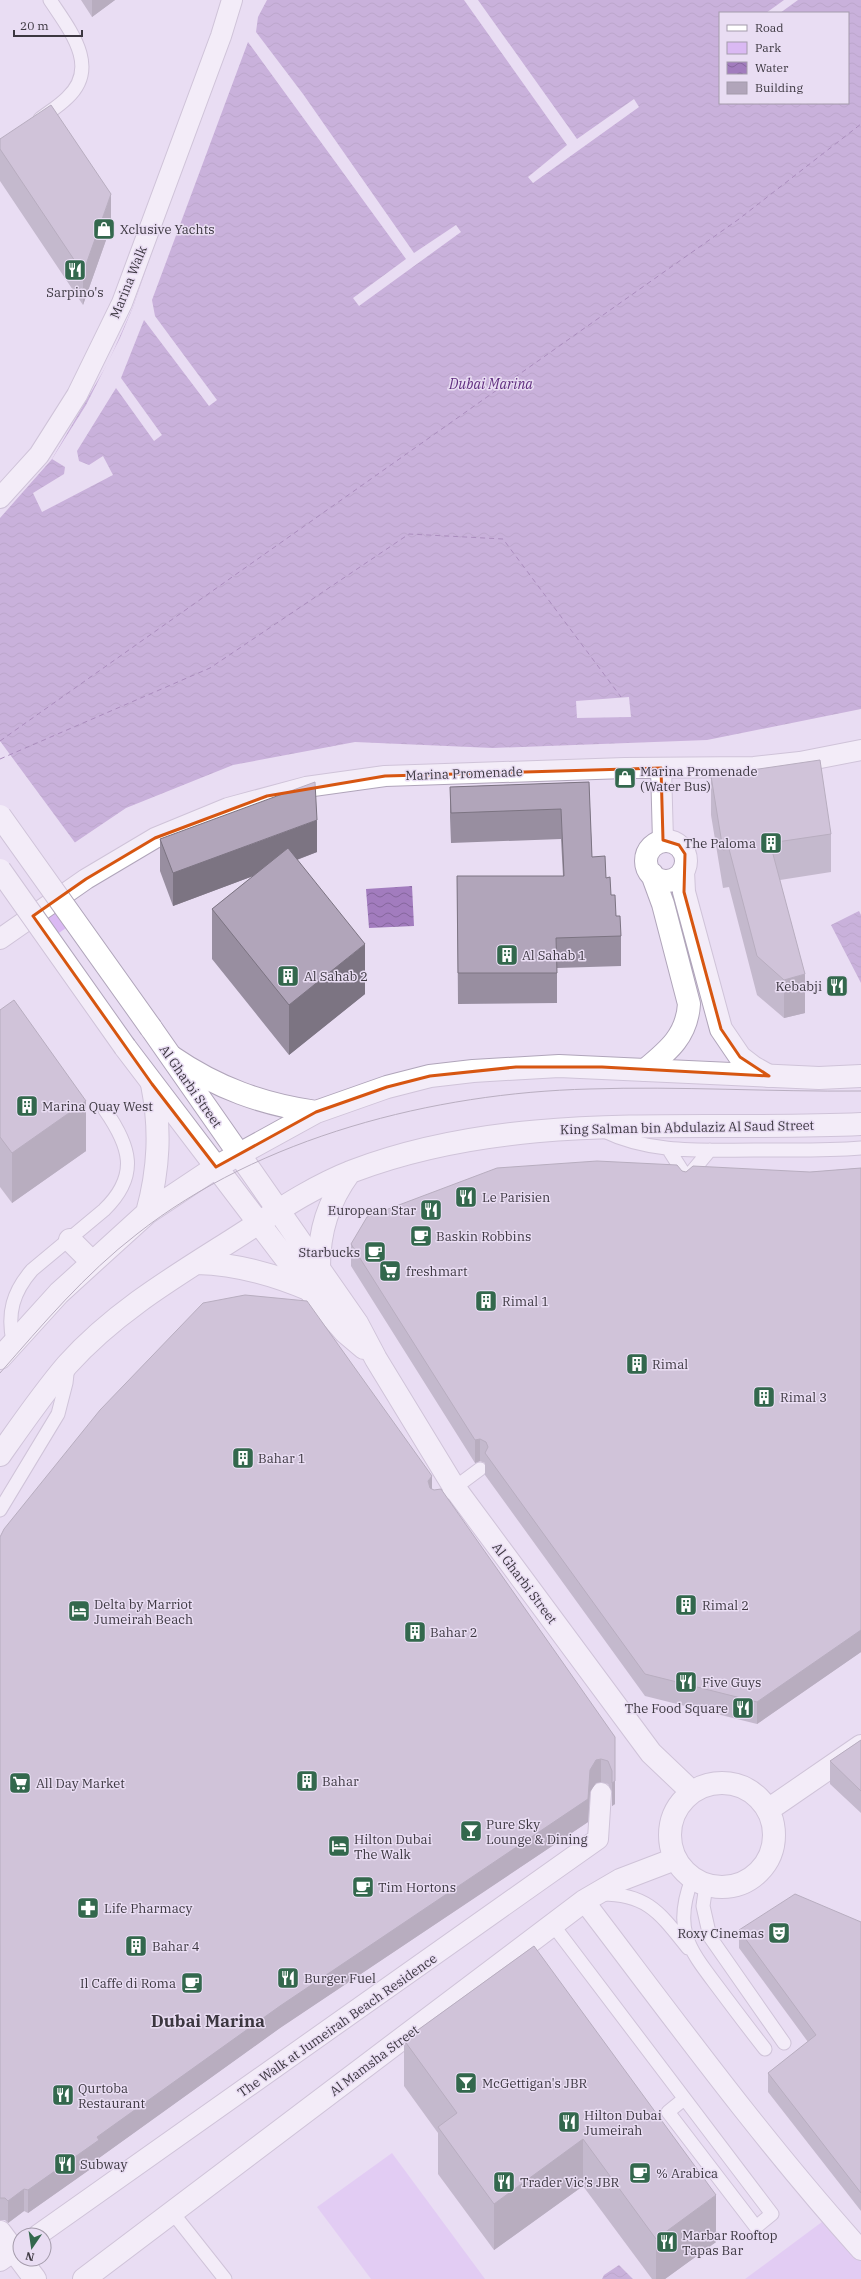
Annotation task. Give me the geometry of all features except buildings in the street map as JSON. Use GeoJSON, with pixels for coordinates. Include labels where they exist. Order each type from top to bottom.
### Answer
{"type":"FeatureCollection","features":[{"type":"Feature","properties":{"kind":"street","name":"Marina Walk"},"geometry":{"type":"LineString","coordinates":[[0,498],[39,455],[77,395],[122,303],[219,43],[232,0]]}},
{"type":"Feature","properties":{"kind":"street","name":"Marina Promenade"},"geometry":{"type":"LineString","coordinates":[[1,938],[86,878],[148,842],[191,822],[267,796],[306,787],[385,776],[661,768],[754,767],[800,762],[861,750]]}},
{"type":"Feature","properties":{"kind":"street"},"geometry":{"type":"LineString","coordinates":[[661,768],[663,841]]}},
{"type":"Feature","properties":{"kind":"street","name":"Al Gharbi Street"},"geometry":{"type":"LineString","coordinates":[[0,816],[172,1057],[357,1323],[448,1494],[652,1753],[692,1792]]}},
{"type":"Feature","properties":{"kind":"street"},"geometry":{"type":"LineString","coordinates":[[645,1070],[671,1048],[679,1039],[688,1016],[689,1004],[663,904],[652,874],[648,868],[647,855],[656,844],[663,841],[674,842],[682,849],[686,860],[683,871],[684,892],[721,1029],[740,1057],[753,1067],[769,1076]]}},
{"type":"Feature","properties":{"kind":"street","name":"Al Gharbi Street"},"geometry":{"type":"LineString","coordinates":[[0,870],[152,1084],[310,1290],[345,1332],[376,1359]]}},
{"type":"Feature","properties":{"kind":"street"},"geometry":{"type":"LineString","coordinates":[[652,874],[665,880],[678,876],[683,871]]}},
{"type":"Feature","properties":{"kind":"street"},"geometry":{"type":"LineString","coordinates":[[172,1057],[209,1081],[236,1093],[272,1105],[316,1112]]}},
{"type":"Feature","properties":{"kind":"street"},"geometry":{"type":"LineString","coordinates":[[6,1349],[92,1262],[147,1213],[216,1167],[316,1112],[387,1087],[430,1076],[466,1072],[559,1066],[819,1078],[861,1076]]}},
{"type":"Feature","properties":{"kind":"street"},"geometry":{"type":"LineString","coordinates":[[147,1213],[158,1162],[157,1110],[152,1084]]}},
{"type":"Feature","properties":{"kind":"street","name":"King Salman bin Abdulaziz Al Saud Street"},"geometry":{"type":"LineString","coordinates":[[0,1455],[42,1397],[68,1365],[129,1309],[279,1209],[308,1192],[351,1172],[406,1155],[480,1138],[555,1128],[593,1126],[668,1127],[861,1124]]}},
{"type":"Feature","properties":{"kind":"street"},"geometry":{"type":"LineString","coordinates":[[319,1268],[319,1247],[322,1226],[338,1188],[351,1172]]}},
{"type":"Feature","properties":{"kind":"street"},"geometry":{"type":"LineString","coordinates":[[70,1240],[92,1262]]}},
{"type":"Feature","properties":{"kind":"street"},"geometry":{"type":"LineString","coordinates":[[197,1263],[244,1268],[289,1280],[310,1290]]}},
{"type":"Feature","properties":{"kind":"street"},"geometry":{"type":"LineString","coordinates":[[768,1810],[861,1746]]}},
{"type":"Feature","properties":{"kind":"street"},"geometry":{"type":"LineString","coordinates":[[726,1783],[742,1787],[757,1797],[768,1810],[774,1826],[774,1842],[769,1858],[761,1870],[749,1880],[736,1886],[721,1888],[699,1882],[675,1859],[669,1841],[671,1823],[678,1805],[692,1792],[707,1785],[726,1783]]}},
{"type":"Feature","properties":{"kind":"street","name":"The Walk at Jumeirah Beach Residence"},"geometry":{"type":"LineString","coordinates":[[49,2227],[598,1839],[601,1794]]}},
{"type":"Feature","properties":{"kind":"street","name":"Al Mamsha Street"},"geometry":{"type":"LineString","coordinates":[[84,2279],[589,1898],[620,1880],[675,1859]]}},
{"type":"Feature","properties":{"kind":"street"},"geometry":{"type":"LineString","coordinates":[[589,1898],[616,1946],[810,2193],[861,2250]]}},
{"type":"Feature","properties":{"kind":"street"},"geometry":{"type":"LineString","coordinates":[[0,2232],[11,2253],[35,2279]]}},
{"type":"Feature","properties":{"kind":"lane"},"geometry":{"type":"LineString","coordinates":[[31,126],[68,98],[78,85],[82,69],[81,52],[74,37],[50,0]]}},
{"type":"Feature","properties":{"kind":"lane"},"geometry":{"type":"LineString","coordinates":[[6,1349],[10,1326],[10,1311],[14,1295],[21,1282],[32,1270],[70,1240],[114,1200],[126,1174],[128,1159],[126,1145],[120,1132],[105,1110]]}},
{"type":"Feature","properties":{"kind":"lane"},"geometry":{"type":"LineString","coordinates":[[593,1126],[630,1142],[669,1150],[861,1148]]}},
{"type":"Feature","properties":{"kind":"lane"},"geometry":{"type":"LineString","coordinates":[[669,1150],[679,1164],[685,1183],[710,1150]]}},
{"type":"Feature","properties":{"kind":"lane"},"geometry":{"type":"LineString","coordinates":[[0,1510],[58,1414],[66,1383],[68,1365]]}},
{"type":"Feature","properties":{"kind":"lane"},"geometry":{"type":"LineString","coordinates":[[448,1494],[480,1469]]}},
{"type":"Feature","properties":{"kind":"lane"},"geometry":{"type":"LineString","coordinates":[[692,1953],[684,1924],[687,1893],[699,1882]]}},
{"type":"Feature","properties":{"kind":"lane"},"geometry":{"type":"LineString","coordinates":[[699,1882],[710,1937],[784,2043]]}},
{"type":"Feature","properties":{"kind":"lane"},"geometry":{"type":"LineString","coordinates":[[589,1898],[622,1896],[648,1904],[659,1912],[765,2049]]}},
{"type":"Feature","properties":{"kind":"lane"},"geometry":{"type":"LineString","coordinates":[[553,1925],[772,2214],[756,2227],[668,2112],[684,2099]]}},
{"type":"Feature","properties":{"kind":"lane"},"geometry":{"type":"LineString","coordinates":[[172,2212],[225,2279]]}},
{"type":"Feature","properties":{"kind":"highlighted area"},"geometry":{"type":"Polygon","coordinates":[[[661,768],[663,840],[679,845],[685,854],[684,892],[721,1029],[740,1057],[769,1076],[602,1067],[516,1067],[430,1076],[387,1087],[316,1112],[216,1167],[152,1084],[33,916],[86,879],[155,838],[267,796],[385,776],[661,768]]]}},
{"type":"Feature","properties":{"kind":"green space"},"geometry":{"type":"Polygon","coordinates":[[[54,896],[73,923],[49,940],[30,913],[54,896]]]}},
{"type":"Feature","properties":{"kind":"green space"},"geometry":{"type":"Polygon","coordinates":[[[392,2153],[485,2279],[371,2279],[317,2207],[392,2153]]]}},
{"type":"Feature","properties":{"kind":"green space"},"geometry":{"type":"Polygon","coordinates":[[[834,2213],[861,2246],[861,2279],[745,2279],[834,2213]]]}},
{"type":"Feature","properties":{"kind":"water","name":"Dubai Marina"},"geometry":{"type":"Polygon","coordinates":[[[243,0],[861,0],[861,709],[707,740],[493,748],[355,742],[233,765],[126,808],[0,893],[0,518],[52,459],[108,363],[133,307],[183,160],[243,0]]]}},
{"type":"Feature","properties":{"kind":"water"},"geometry":{"type":"Polygon","coordinates":[[[412,886],[414,926],[369,928],[366,889],[412,886]]]}},
{"type":"Feature","properties":{"kind":"water"},"geometry":{"type":"Polygon","coordinates":[[[859,911],[861,915],[861,983],[831,925],[859,911]]]}},
{"type":"Feature","properties":{"kind":"water"},"geometry":{"type":"Polygon","coordinates":[[[619,2265],[633,2279],[602,2279],[604,2275],[619,2265]]]}},
{"type":"Feature","properties":{"kind":"pier"},"geometry":{"type":"Polygon","coordinates":[[[243,0],[267,0],[258,17],[256,32],[303,94],[414,253],[456,225],[461,232],[359,306],[353,298],[406,259],[248,42],[152,300],[155,316],[217,400],[209,406],[144,320],[121,378],[162,435],[154,441],[116,388],[77,451],[79,461],[89,465],[103,456],[113,475],[42,512],[33,493],[64,474],[65,467],[52,459],[86,405],[120,338],[133,307],[228,30],[243,0]]]}},
{"type":"Feature","properties":{"kind":"pier"},"geometry":{"type":"Polygon","coordinates":[[[464,0],[478,0],[577,139],[634,99],[639,107],[533,183],[528,177],[567,145],[464,0]]]}},
{"type":"Feature","properties":{"kind":"pier"},"geometry":{"type":"Polygon","coordinates":[[[784,0],[798,0],[781,12],[767,12],[784,0]]]}},
{"type":"Feature","properties":{"kind":"pier"},"geometry":{"type":"Polygon","coordinates":[[[629,697],[631,717],[577,718],[576,701],[629,697]]]}},
{"type":"Feature","properties":{"kind":"pier"},"geometry":{"type":"Polygon","coordinates":[[[0,741],[76,844],[0,895],[0,741]]]}},
{"type":"Feature","properties":{"kind":"ferry route"},"geometry":{"type":"LineString","coordinates":[[0,741],[739,219],[861,124]]}},
{"type":"Feature","properties":{"kind":"ferry route"},"geometry":{"type":"LineString","coordinates":[[0,759],[210,668],[409,534],[503,539],[621,697]]}},
{"type":"Feature","properties":{"kind":"tram line"},"geometry":{"type":"LineString","coordinates":[[0,1373],[82,1283],[118,1249],[185,1200],[238,1171],[293,1147],[351,1127],[410,1111],[470,1100],[530,1092],[623,1088],[861,1091]]}},
{"type":"Feature","properties":{"kind":"place","name":"Xclusive Yachts"},"geometry":{"type":"Point","coordinates":[104,229]}},
{"type":"Feature","properties":{"kind":"place","name":"Sarpino's"},"geometry":{"type":"Point","coordinates":[75,270]}},
{"type":"Feature","properties":{"kind":"place","name":"Marina Promenade (Water Bus)"},"geometry":{"type":"Point","coordinates":[625,778]}},
{"type":"Feature","properties":{"kind":"place","name":"The Paloma"},"geometry":{"type":"Point","coordinates":[771,843]}},
{"type":"Feature","properties":{"kind":"place","name":"Al Sahab 1"},"geometry":{"type":"Point","coordinates":[507,955]}},
{"type":"Feature","properties":{"kind":"place","name":"Al Sahab 2"},"geometry":{"type":"Point","coordinates":[288,976]}},
{"type":"Feature","properties":{"kind":"place","name":"Kebabji"},"geometry":{"type":"Point","coordinates":[837,986]}},
{"type":"Feature","properties":{"kind":"place","name":"Marina Quay West"},"geometry":{"type":"Point","coordinates":[27,1106]}},
{"type":"Feature","properties":{"kind":"place","name":"Le Parisien"},"geometry":{"type":"Point","coordinates":[466,1197]}},
{"type":"Feature","properties":{"kind":"place","name":"European Star"},"geometry":{"type":"Point","coordinates":[431,1210]}},
{"type":"Feature","properties":{"kind":"place","name":"Baskin Robbins"},"geometry":{"type":"Point","coordinates":[421,1236]}},
{"type":"Feature","properties":{"kind":"place","name":"Starbucks"},"geometry":{"type":"Point","coordinates":[375,1252]}},
{"type":"Feature","properties":{"kind":"place","name":"freshmart"},"geometry":{"type":"Point","coordinates":[390,1271]}},
{"type":"Feature","properties":{"kind":"place","name":"Rimal 1"},"geometry":{"type":"Point","coordinates":[486,1301]}},
{"type":"Feature","properties":{"kind":"place","name":"Rimal"},"geometry":{"type":"Point","coordinates":[637,1364]}},
{"type":"Feature","properties":{"kind":"place","name":"Rimal 3"},"geometry":{"type":"Point","coordinates":[764,1397]}},
{"type":"Feature","properties":{"kind":"place","name":"Bahar 1"},"geometry":{"type":"Point","coordinates":[243,1458]}},
{"type":"Feature","properties":{"kind":"place","name":"Rimal 2"},"geometry":{"type":"Point","coordinates":[686,1605]}},
{"type":"Feature","properties":{"kind":"place","name":"Delta by Marriot Jumeirah Beach"},"geometry":{"type":"Point","coordinates":[79,1611]}},
{"type":"Feature","properties":{"kind":"place","name":"Bahar 2"},"geometry":{"type":"Point","coordinates":[415,1632]}},
{"type":"Feature","properties":{"kind":"place","name":"Five Guys"},"geometry":{"type":"Point","coordinates":[686,1682]}},
{"type":"Feature","properties":{"kind":"place","name":"The Food Square"},"geometry":{"type":"Point","coordinates":[743,1708]}},
{"type":"Feature","properties":{"kind":"place","name":"Bahar"},"geometry":{"type":"Point","coordinates":[307,1781]}},
{"type":"Feature","properties":{"kind":"place","name":"All Day Market"},"geometry":{"type":"Point","coordinates":[20,1783]}},
{"type":"Feature","properties":{"kind":"place","name":"Pure Sky Lounge & Dining"},"geometry":{"type":"Point","coordinates":[471,1831]}},
{"type":"Feature","properties":{"kind":"place","name":"Hilton Dubai The Walk"},"geometry":{"type":"Point","coordinates":[339,1846]}},
{"type":"Feature","properties":{"kind":"place","name":"Tim Hortons"},"geometry":{"type":"Point","coordinates":[363,1887]}},
{"type":"Feature","properties":{"kind":"place","name":"Life Pharmacy"},"geometry":{"type":"Point","coordinates":[88,1908]}},
{"type":"Feature","properties":{"kind":"place","name":"Roxy Cinemas"},"geometry":{"type":"Point","coordinates":[779,1933]}},
{"type":"Feature","properties":{"kind":"place","name":"Bahar 4"},"geometry":{"type":"Point","coordinates":[136,1946]}},
{"type":"Feature","properties":{"kind":"place","name":"Burger Fuel"},"geometry":{"type":"Point","coordinates":[288,1978]}},
{"type":"Feature","properties":{"kind":"place","name":"Il Caffe di Roma"},"geometry":{"type":"Point","coordinates":[192,1983]}},
{"type":"Feature","properties":{"kind":"place","name":"McGettigan's JBR"},"geometry":{"type":"Point","coordinates":[466,2083]}},
{"type":"Feature","properties":{"kind":"place","name":"Qurtoba Restaurant"},"geometry":{"type":"Point","coordinates":[63,2095]}},
{"type":"Feature","properties":{"kind":"place","name":"Hilton Dubai Jumeirah"},"geometry":{"type":"Point","coordinates":[569,2122]}},
{"type":"Feature","properties":{"kind":"place","name":"Subway"},"geometry":{"type":"Point","coordinates":[65,2164]}},
{"type":"Feature","properties":{"kind":"place","name":"% Arabica"},"geometry":{"type":"Point","coordinates":[640,2173]}},
{"type":"Feature","properties":{"kind":"place","name":"Trader Vic’s JBR"},"geometry":{"type":"Point","coordinates":[504,2182]}},
{"type":"Feature","properties":{"kind":"place","name":"Marbar Rooftop Tapas Bar"},"geometry":{"type":"Point","coordinates":[667,2242]}},
{"type":"Feature","properties":{"kind":"district","name":"Dubai Marina"},"geometry":{"type":"Point","coordinates":[208,2021]}}]}
